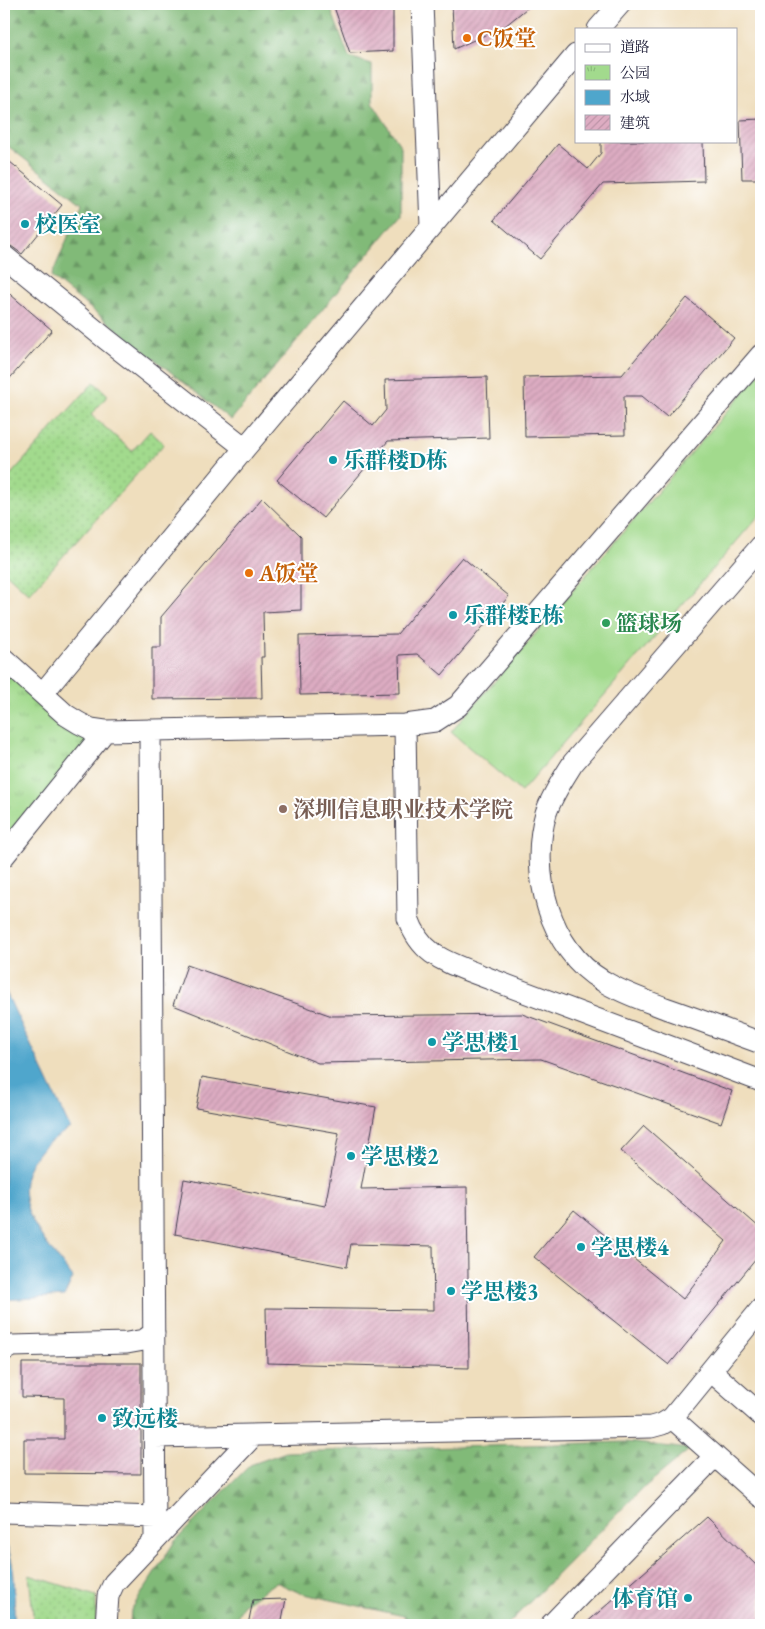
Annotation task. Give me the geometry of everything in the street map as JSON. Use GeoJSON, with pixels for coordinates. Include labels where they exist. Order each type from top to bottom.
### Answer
{"type":"FeatureCollection","features":[{"type":"Feature","properties":{"kind":"street"},"geometry":{"type":"LineString","coordinates":[[422,4],[431,226]]}},
{"type":"Feature","properties":{"kind":"street"},"geometry":{"type":"LineString","coordinates":[[599,28],[620,4]]}},
{"type":"Feature","properties":{"kind":"street"},"geometry":{"type":"LineString","coordinates":[[43,693],[245,448],[575,56]]}},
{"type":"Feature","properties":{"kind":"street"},"geometry":{"type":"LineString","coordinates":[[4,256],[245,448]]}},
{"type":"Feature","properties":{"kind":"street"},"geometry":{"type":"LineString","coordinates":[[4,659],[66,715],[79,724],[91,729],[105,731],[405,725],[435,721],[458,706],[761,355]]}},
{"type":"Feature","properties":{"kind":"street"},"geometry":{"type":"LineString","coordinates":[[761,546],[573,763],[556,790],[546,813],[541,838],[541,867],[544,894],[551,919],[579,963],[602,981],[631,995],[761,1043]]}},
{"type":"Feature","properties":{"kind":"street"},"geometry":{"type":"LineString","coordinates":[[405,725],[408,918],[413,933],[422,945],[434,955],[448,962],[761,1081]]}},
{"type":"Feature","properties":{"kind":"street"},"geometry":{"type":"LineString","coordinates":[[150,730],[155,1539]]}},
{"type":"Feature","properties":{"kind":"street"},"geometry":{"type":"LineString","coordinates":[[4,856],[105,731]]}},
{"type":"Feature","properties":{"kind":"street"},"geometry":{"type":"LineString","coordinates":[[155,1437],[651,1427],[662,1424],[672,1418],[761,1310]]}},
{"type":"Feature","properties":{"kind":"street"},"geometry":{"type":"LineString","coordinates":[[4,1350],[12,1346],[127,1342],[144,1340],[154,1333]]}},
{"type":"Feature","properties":{"kind":"street"},"geometry":{"type":"LineString","coordinates":[[711,1371],[761,1415]]}},
{"type":"Feature","properties":{"kind":"street"},"geometry":{"type":"LineString","coordinates":[[672,1418],[761,1497]]}},
{"type":"Feature","properties":{"kind":"street"},"geometry":{"type":"LineString","coordinates":[[106,1625],[108,1596],[114,1583],[253,1436]]}},
{"type":"Feature","properties":{"kind":"street"},"geometry":{"type":"LineString","coordinates":[[551,1625],[714,1456]]}},
{"type":"Feature","properties":{"kind":"street"},"geometry":{"type":"LineString","coordinates":[[4,1512],[155,1517]]}},
{"type":"Feature","properties":{"kind":"green space"},"geometry":{"type":"Polygon","coordinates":[[[4,4],[329,4],[349,57],[372,64],[372,102],[401,147],[401,215],[231,420],[51,277],[82,204],[4,143],[4,4]]]}},
{"type":"Feature","properties":{"kind":"green space","name":"篮球场"},"geometry":{"type":"Polygon","coordinates":[[[761,372],[761,513],[521,792],[451,732],[761,372]]]}},
{"type":"Feature","properties":{"kind":"green space"},"geometry":{"type":"Polygon","coordinates":[[[94,382],[108,395],[91,415],[132,451],[150,431],[164,444],[29,594],[4,571],[4,482],[94,382]]]}},
{"type":"Feature","properties":{"kind":"green space"},"geometry":{"type":"Polygon","coordinates":[[[4,668],[92,740],[4,845],[4,668]]]}},
{"type":"Feature","properties":{"kind":"green space"},"geometry":{"type":"Polygon","coordinates":[[[626,1442],[690,1449],[641,1490],[507,1625],[406,1625],[404,1616],[300,1593],[276,1582],[243,1605],[233,1625],[130,1625],[131,1610],[175,1541],[250,1465],[286,1452],[626,1442]]]}},
{"type":"Feature","properties":{"kind":"green space"},"geometry":{"type":"Polygon","coordinates":[[[29,1575],[96,1596],[96,1625],[34,1625],[29,1575]]]}},
{"type":"Feature","properties":{"kind":"water"},"geometry":{"type":"Polygon","coordinates":[[[4,988],[70,1128],[49,1142],[39,1152],[28,1169],[24,1186],[26,1203],[32,1219],[40,1234],[73,1278],[64,1296],[4,1300],[4,988]]]}},
{"type":"Feature","properties":{"kind":"water"},"geometry":{"type":"Polygon","coordinates":[[[4,1540],[13,1571],[15,1592],[14,1625],[4,1625],[4,1540]]]}},
{"type":"Feature","properties":{"kind":"building"},"geometry":{"type":"Polygon","coordinates":[[[333,4],[393,4],[393,51],[350,53],[333,4]]]}},
{"type":"Feature","properties":{"kind":"building","name":"C饭堂"},"geometry":{"type":"Polygon","coordinates":[[[452,4],[532,4],[505,26],[454,49],[452,4]]]}},
{"type":"Feature","properties":{"kind":"building"},"geometry":{"type":"Polygon","coordinates":[[[761,119],[761,179],[742,179],[740,120],[761,119]]]}},
{"type":"Feature","properties":{"kind":"building"},"geometry":{"type":"Polygon","coordinates":[[[601,142],[703,142],[704,181],[603,184],[540,259],[494,220],[558,144],[588,169],[601,153],[601,142]]]}},
{"type":"Feature","properties":{"kind":"building","name":"校医室"},"geometry":{"type":"Polygon","coordinates":[[[4,157],[62,205],[22,254],[11,246],[4,244],[4,157]]]}},
{"type":"Feature","properties":{"kind":"building"},"geometry":{"type":"Polygon","coordinates":[[[4,289],[52,330],[4,385],[4,289]]]}},
{"type":"Feature","properties":{"kind":"building"},"geometry":{"type":"Polygon","coordinates":[[[687,298],[734,338],[667,417],[642,396],[624,396],[625,435],[525,437],[524,377],[622,375],[687,298]]]}},
{"type":"Feature","properties":{"kind":"building","name":"乐群楼D栋"},"geometry":{"type":"Polygon","coordinates":[[[487,377],[489,438],[388,441],[323,518],[277,480],[343,401],[373,426],[386,410],[385,380],[487,377]]]}},
{"type":"Feature","properties":{"kind":"building"},"geometry":{"type":"Polygon","coordinates":[[[262,498],[301,536],[301,610],[263,612],[264,657],[261,657],[262,698],[152,699],[152,647],[161,647],[161,617],[262,498]]]}},
{"type":"Feature","properties":{"kind":"building","name":"乐群楼E栋"},"geometry":{"type":"Polygon","coordinates":[[[462,557],[509,596],[442,675],[417,654],[399,655],[400,693],[300,695],[299,636],[397,634],[462,557]]]}},
{"type":"Feature","properties":{"kind":"building","name":"学思楼1"},"geometry":{"type":"Polygon","coordinates":[[[187,965],[332,1016],[522,1014],[732,1091],[721,1123],[541,1059],[318,1063],[173,1005],[187,965]]]}},
{"type":"Feature","properties":{"kind":"building"},"geometry":{"type":"Polygon","coordinates":[[[202,1077],[376,1107],[361,1189],[467,1187],[469,1368],[267,1363],[266,1308],[434,1310],[433,1246],[351,1244],[347,1267],[175,1234],[184,1179],[325,1206],[339,1133],[196,1108],[202,1077]]]}},
{"type":"Feature","properties":{"kind":"building","name":"学思楼4"},"geometry":{"type":"Polygon","coordinates":[[[644,1126],[761,1229],[761,1253],[669,1365],[534,1257],[574,1210],[683,1299],[726,1241],[621,1151],[644,1126]]]}},
{"type":"Feature","properties":{"kind":"building","name":"致远楼"},"geometry":{"type":"Polygon","coordinates":[[[22,1363],[141,1363],[141,1474],[24,1473],[24,1439],[64,1439],[64,1398],[22,1397],[22,1363]]]}},
{"type":"Feature","properties":{"kind":"building","name":"体育馆"},"geometry":{"type":"Polygon","coordinates":[[[707,1517],[761,1570],[761,1625],[584,1625],[707,1517]]]}},
{"type":"Feature","properties":{"kind":"building"},"geometry":{"type":"Polygon","coordinates":[[[286,1599],[281,1625],[248,1625],[253,1600],[286,1599]]]}},
{"type":"Feature","properties":{"kind":"place","name":"C饭堂"},"geometry":{"type":"Point","coordinates":[467,38]}},
{"type":"Feature","properties":{"kind":"place","name":"校医室"},"geometry":{"type":"Point","coordinates":[25,224]}},
{"type":"Feature","properties":{"kind":"place","name":"乐群楼D栋"},"geometry":{"type":"Point","coordinates":[333,460]}},
{"type":"Feature","properties":{"kind":"place","name":"A饭堂"},"geometry":{"type":"Point","coordinates":[249,573]}},
{"type":"Feature","properties":{"kind":"place","name":"乐群楼E栋"},"geometry":{"type":"Point","coordinates":[453,615]}},
{"type":"Feature","properties":{"kind":"place","name":"篮球场"},"geometry":{"type":"Point","coordinates":[606,623]}},
{"type":"Feature","properties":{"kind":"place","name":"深圳信息职业技术学院"},"geometry":{"type":"Point","coordinates":[283,809]}},
{"type":"Feature","properties":{"kind":"place","name":"学思楼1"},"geometry":{"type":"Point","coordinates":[432,1042]}},
{"type":"Feature","properties":{"kind":"place","name":"学思楼2"},"geometry":{"type":"Point","coordinates":[351,1156]}},
{"type":"Feature","properties":{"kind":"place","name":"学思楼4"},"geometry":{"type":"Point","coordinates":[581,1247]}},
{"type":"Feature","properties":{"kind":"place","name":"学思楼3"},"geometry":{"type":"Point","coordinates":[451,1291]}},
{"type":"Feature","properties":{"kind":"place","name":"致远楼"},"geometry":{"type":"Point","coordinates":[102,1418]}},
{"type":"Feature","properties":{"kind":"place","name":"体育馆"},"geometry":{"type":"Point","coordinates":[688,1598]}}]}
